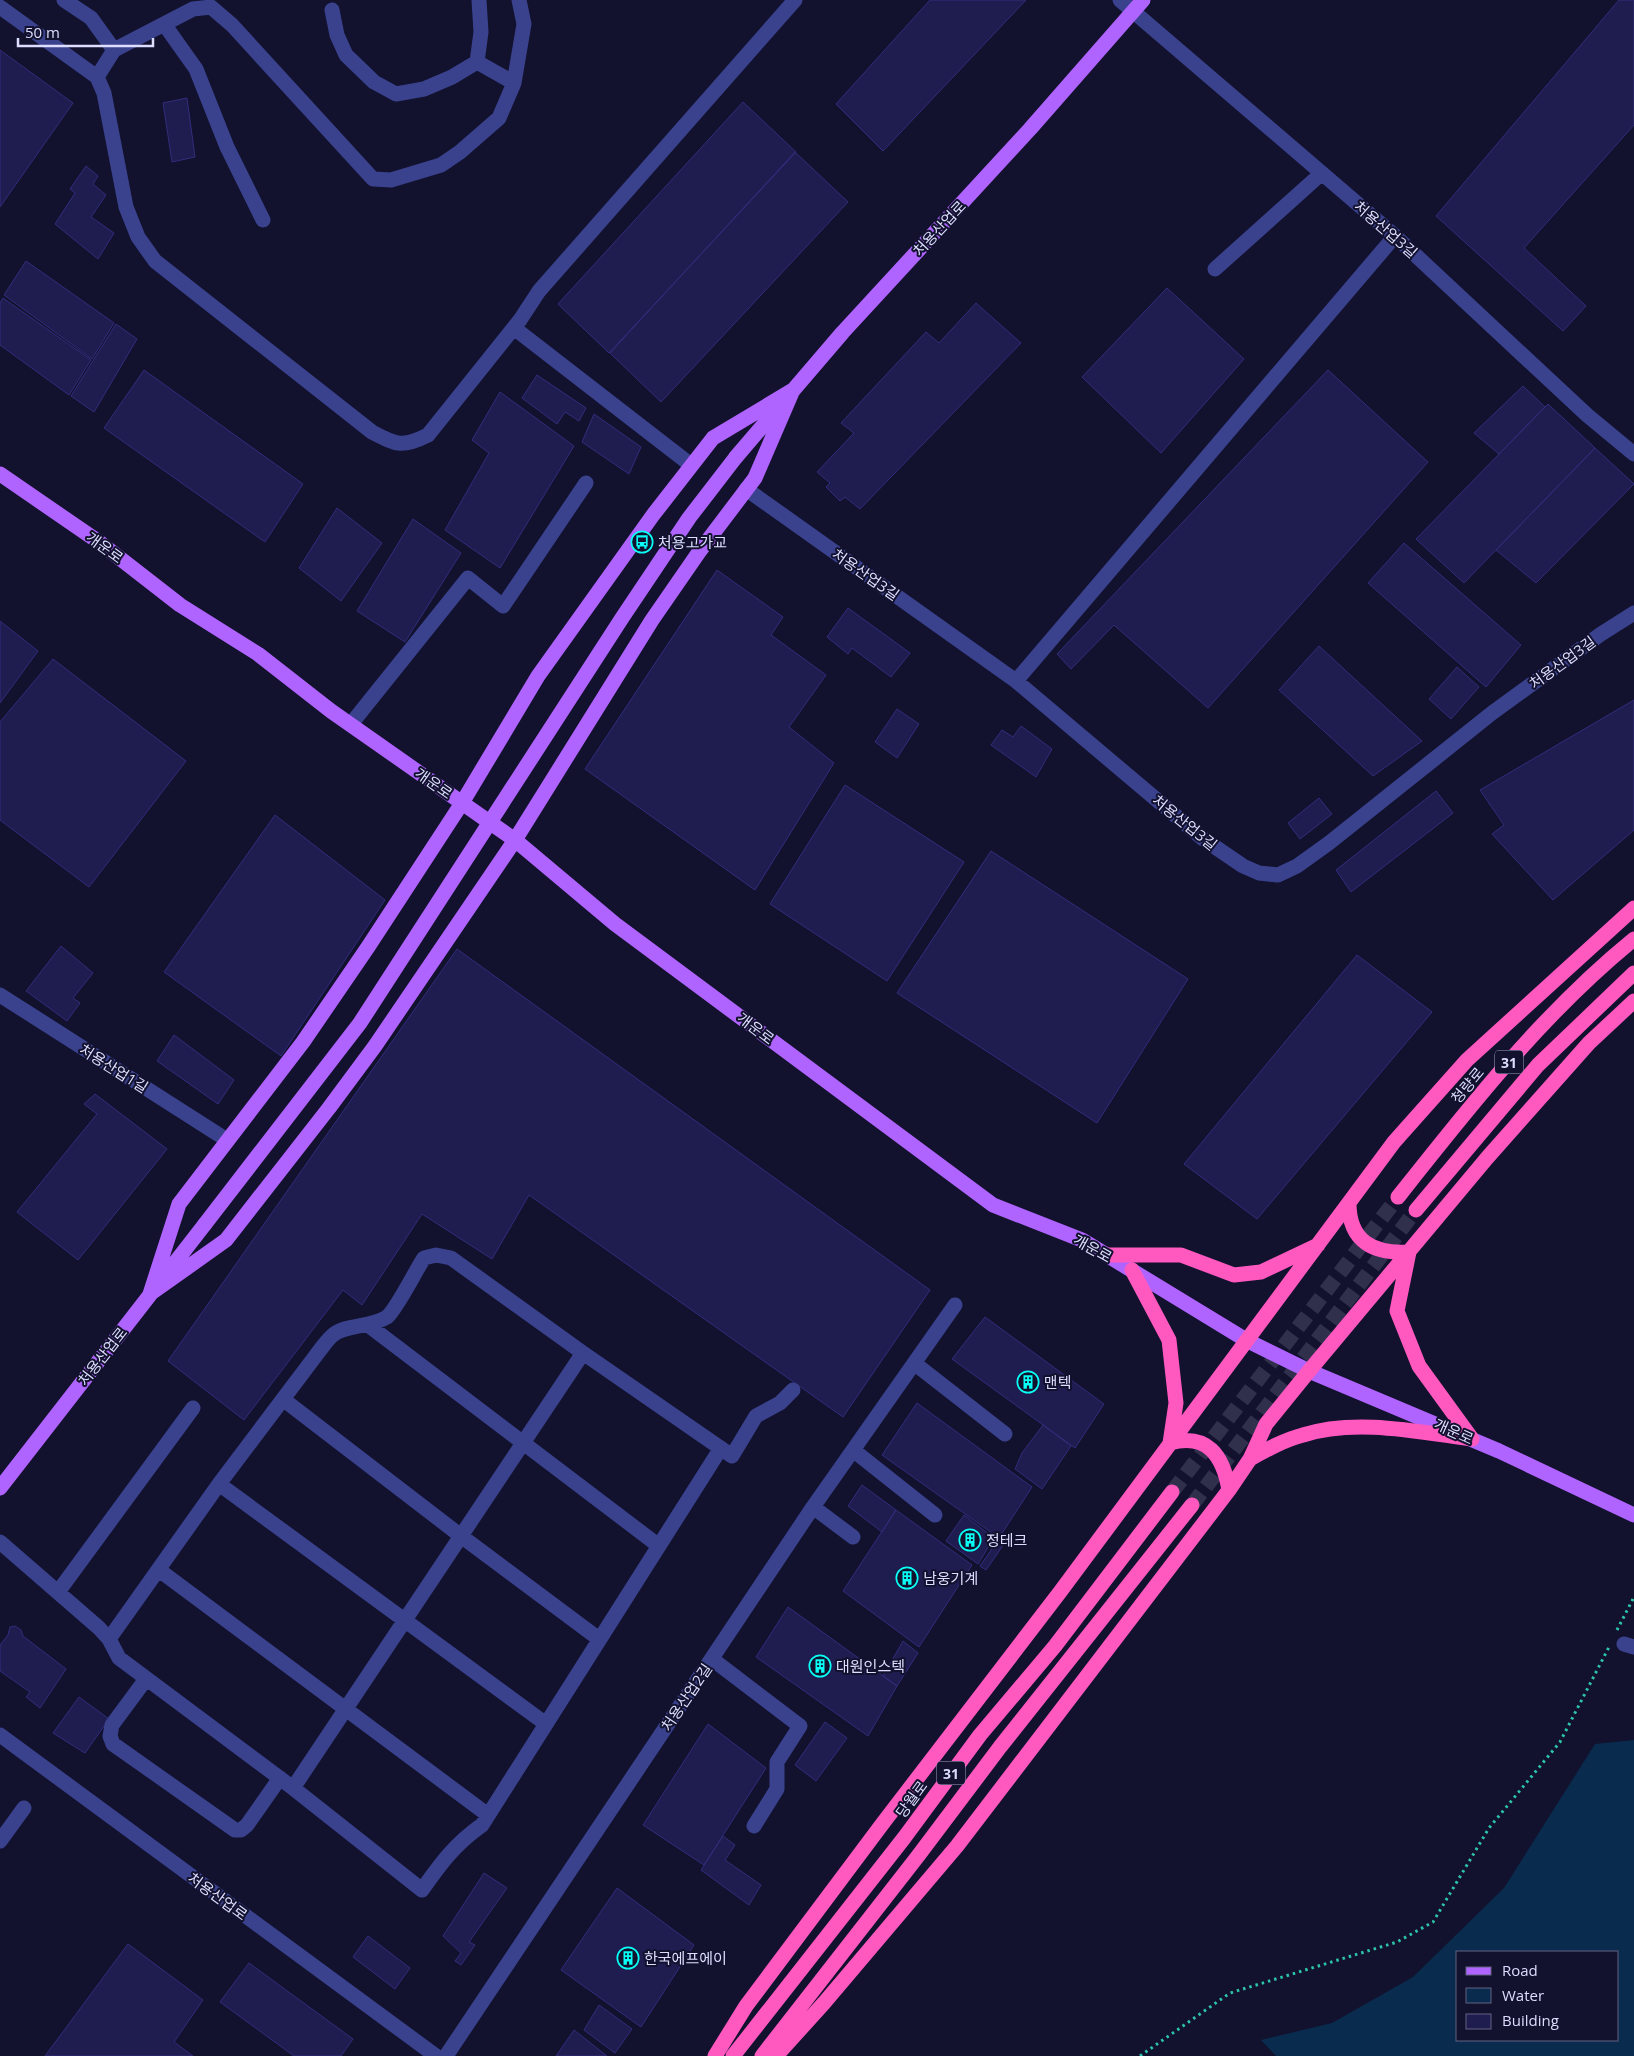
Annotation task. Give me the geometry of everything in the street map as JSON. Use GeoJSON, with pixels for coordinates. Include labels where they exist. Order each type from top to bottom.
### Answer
{"type":"FeatureCollection","features":[{"type":"Feature","properties":{"kind":"highway"},"geometry":{"type":"LineString","coordinates":[[714,2056],[746,2006],[1060,1592],[1394,1142],[1467,1060],[1634,908]]}},
{"type":"Feature","properties":{"kind":"highway","name":"청량로"},"geometry":{"type":"LineString","coordinates":[[1398,1197],[1508,1063],[1571,997],[1634,939]]}},
{"type":"Feature","properties":{"kind":"highway","name":"31"},"geometry":{"type":"LineString","coordinates":[[1416,1210],[1538,1066],[1634,974]]}},
{"type":"Feature","properties":{"kind":"highway"},"geometry":{"type":"LineString","coordinates":[[776,2056],[824,2003],[957,1846],[1229,1490],[1250,1459],[1266,1424],[1309,1371],[1487,1158],[1589,1043],[1634,1001]]}},
{"type":"Feature","properties":{"kind":"highway"},"geometry":{"type":"LineString","coordinates":[[1349,1203],[1349,1217],[1355,1230],[1365,1243],[1376,1250],[1392,1253],[1409,1252]]}},
{"type":"Feature","properties":{"kind":"highway"},"geometry":{"type":"LineString","coordinates":[[1106,1255],[1181,1255],[1234,1275],[1261,1272],[1319,1244]]}},
{"type":"Feature","properties":{"kind":"highway"},"geometry":{"type":"LineString","coordinates":[[1409,1252],[1397,1311],[1419,1366],[1472,1439]]}},
{"type":"Feature","properties":{"kind":"highway"},"geometry":{"type":"LineString","coordinates":[[1132,1270],[1169,1340],[1176,1403],[1170,1443]]}},
{"type":"Feature","properties":{"kind":"highway"},"geometry":{"type":"LineString","coordinates":[[1250,1459],[1276,1444],[1321,1430],[1383,1428],[1472,1439]]}},
{"type":"Feature","properties":{"kind":"highway"},"geometry":{"type":"LineString","coordinates":[[1170,1443],[1184,1440],[1198,1441],[1210,1448],[1220,1460],[1226,1473],[1229,1490]]}},
{"type":"Feature","properties":{"kind":"highway","name":"당월로"},"geometry":{"type":"LineString","coordinates":[[733,2056],[904,1838],[980,1735],[1055,1646],[1172,1492]]}},
{"type":"Feature","properties":{"kind":"highway","name":"31"},"geometry":{"type":"LineString","coordinates":[[762,2056],[918,1856],[1000,1747],[1192,1505]]}},
{"type":"Feature","properties":{"kind":"main road","name":"처용산업로"},"geometry":{"type":"LineString","coordinates":[[0,1488],[360,1023],[689,518],[736,457],[843,332],[1030,129],[1142,0]]}},
{"type":"Feature","properties":{"kind":"main road"},"geometry":{"type":"LineString","coordinates":[[150,1294],[179,1204],[303,1042],[368,947],[462,802],[538,676],[653,515],[713,438],[793,390]]}},
{"type":"Feature","properties":{"kind":"main road"},"geometry":{"type":"LineString","coordinates":[[150,1294],[226,1240],[375,1046],[515,840],[652,620],[699,552],[755,478],[793,390]]}},
{"type":"Feature","properties":{"kind":"main road","name":"개운로"},"geometry":{"type":"LineString","coordinates":[[0,474],[99,542],[180,605],[258,654],[351,724],[515,840],[615,924],[993,1205],[1082,1240],[1246,1340],[1309,1371],[1472,1439],[1634,1515]]}},
{"type":"Feature","properties":{"kind":"street"},"geometry":{"type":"LineString","coordinates":[[64,0],[91,18],[114,50]]}},
{"type":"Feature","properties":{"kind":"street"},"geometry":{"type":"LineString","coordinates":[[477,62],[481,32],[478,0]]}},
{"type":"Feature","properties":{"kind":"street"},"geometry":{"type":"LineString","coordinates":[[97,77],[114,50],[193,9],[211,7],[232,25],[373,179],[390,180],[442,165],[500,118],[514,83],[524,24],[519,0]]}},
{"type":"Feature","properties":{"kind":"street"},"geometry":{"type":"LineString","coordinates":[[0,7],[97,77],[104,93],[126,207],[138,237],[156,261],[372,432],[394,443],[411,444],[428,435],[514,328],[539,291],[796,0]]}},
{"type":"Feature","properties":{"kind":"street","name":"처용산업3길"},"geometry":{"type":"LineString","coordinates":[[1120,0],[1395,236],[1586,415],[1634,454]]}},
{"type":"Feature","properties":{"kind":"street"},"geometry":{"type":"LineString","coordinates":[[332,10],[337,35],[346,55],[374,82],[396,94],[424,89],[452,77],[477,62]]}},
{"type":"Feature","properties":{"kind":"street"},"geometry":{"type":"LineString","coordinates":[[164,24],[196,69],[227,147],[263,220]]}},
{"type":"Feature","properties":{"kind":"street"},"geometry":{"type":"LineString","coordinates":[[477,62],[514,83]]}},
{"type":"Feature","properties":{"kind":"street"},"geometry":{"type":"LineString","coordinates":[[1215,269],[1322,173]]}},
{"type":"Feature","properties":{"kind":"street"},"geometry":{"type":"LineString","coordinates":[[1016,680],[1395,236]]}},
{"type":"Feature","properties":{"kind":"street"},"geometry":{"type":"LineString","coordinates":[[514,328],[691,465]]}},
{"type":"Feature","properties":{"kind":"street"},"geometry":{"type":"LineString","coordinates":[[351,724],[468,578],[503,606],[586,483]]}},
{"type":"Feature","properties":{"kind":"street","name":"처용산업3길"},"geometry":{"type":"LineString","coordinates":[[746,488],[1016,680],[1202,838],[1243,866],[1259,873],[1278,874],[1297,866],[1329,843],[1492,713],[1601,634],[1634,613]]}},
{"type":"Feature","properties":{"kind":"street","name":"처용산업1길"},"geometry":{"type":"LineString","coordinates":[[0,995],[227,1140]]}},
{"type":"Feature","properties":{"kind":"street"},"geometry":{"type":"LineString","coordinates":[[109,1638],[219,1484],[333,1335],[345,1328],[368,1325],[389,1315],[424,1258],[436,1255],[451,1258],[583,1353],[732,1456],[756,1416],[780,1402],[794,1390]]}},
{"type":"Feature","properties":{"kind":"street","name":"처용산업2길"},"geometry":{"type":"LineString","coordinates":[[446,2056],[813,1507],[955,1306]]}},
{"type":"Feature","properties":{"kind":"street"},"geometry":{"type":"LineString","coordinates":[[368,1325],[658,1546]]}},
{"type":"Feature","properties":{"kind":"street"},"geometry":{"type":"LineString","coordinates":[[293,1788],[583,1353]]}},
{"type":"Feature","properties":{"kind":"street"},"geometry":{"type":"LineString","coordinates":[[914,1363],[1004,1434]]}},
{"type":"Feature","properties":{"kind":"street"},"geometry":{"type":"LineString","coordinates":[[284,1400],[599,1639]]}},
{"type":"Feature","properties":{"kind":"street"},"geometry":{"type":"LineString","coordinates":[[58,1592],[193,1408]]}},
{"type":"Feature","properties":{"kind":"street"},"geometry":{"type":"LineString","coordinates":[[0,1542],[109,1638],[119,1658],[280,1778],[422,1890],[446,1855],[458,1843],[482,1825],[720,1448]]}},
{"type":"Feature","properties":{"kind":"street"},"geometry":{"type":"LineString","coordinates":[[853,1450],[935,1515]]}},
{"type":"Feature","properties":{"kind":"street"},"geometry":{"type":"LineString","coordinates":[[219,1484],[546,1724]]}},
{"type":"Feature","properties":{"kind":"street"},"geometry":{"type":"LineString","coordinates":[[813,1507],[853,1538]]}},
{"type":"Feature","properties":{"kind":"street"},"geometry":{"type":"LineString","coordinates":[[159,1570],[488,1815]]}},
{"type":"Feature","properties":{"kind":"street"},"geometry":{"type":"LineString","coordinates":[[712,1659],[800,1726],[777,1762],[777,1788],[754,1826]]}},
{"type":"Feature","properties":{"kind":"street"},"geometry":{"type":"LineString","coordinates":[[146,1679],[112,1725],[110,1736],[113,1744],[234,1830],[241,1830],[247,1825],[280,1778]]}},
{"type":"Feature","properties":{"kind":"street","name":"처용산업로"},"geometry":{"type":"LineString","coordinates":[[0,1735],[436,2056]]}},
{"type":"Feature","properties":{"kind":"street"},"geometry":{"type":"LineString","coordinates":[[0,1841],[24,1808]]}},
{"type":"Feature","properties":{"kind":"path"},"geometry":{"type":"LineString","coordinates":[[1140,2056],[1230,1993],[1397,1942],[1433,1922],[1489,1828],[1560,1742],[1622,1640],[1634,1597]]}},
{"type":"Feature","properties":{"kind":"water"},"geometry":{"type":"Polygon","coordinates":[[[1634,1740],[1634,2056],[1276,2056],[1261,2040],[1332,2023],[1413,1977],[1504,1888],[1595,1744],[1634,1740]]]}},
{"type":"Feature","properties":{"kind":"building"},"geometry":{"type":"Polygon","coordinates":[[[930,0],[1026,0],[883,151],[836,104],[930,0]]]}},
{"type":"Feature","properties":{"kind":"building"},"geometry":{"type":"Polygon","coordinates":[[[1619,0],[1634,0],[1634,125],[1524,248],[1586,306],[1563,331],[1436,216],[1619,0]]]}},
{"type":"Feature","properties":{"kind":"building"},"geometry":{"type":"Polygon","coordinates":[[[0,50],[73,103],[0,207],[0,50]]]}},
{"type":"Feature","properties":{"kind":"building"},"geometry":{"type":"Polygon","coordinates":[[[187,98],[195,157],[172,162],[163,103],[187,98]]]}},
{"type":"Feature","properties":{"kind":"building"},"geometry":{"type":"Polygon","coordinates":[[[743,102],[796,152],[609,353],[558,304],[743,102]]]}},
{"type":"Feature","properties":{"kind":"building"},"geometry":{"type":"Polygon","coordinates":[[[795,152],[848,202],[661,402],[610,353],[795,152]]]}},
{"type":"Feature","properties":{"kind":"building"},"geometry":{"type":"Polygon","coordinates":[[[86,166],[98,176],[93,184],[106,195],[91,217],[114,233],[98,259],[55,224],[75,193],[70,189],[86,166]]]}},
{"type":"Feature","properties":{"kind":"building"},"geometry":{"type":"Polygon","coordinates":[[[26,261],[114,323],[92,359],[4,295],[26,261]]]}},
{"type":"Feature","properties":{"kind":"building"},"geometry":{"type":"Polygon","coordinates":[[[1167,288],[1244,359],[1161,453],[1082,377],[1167,288]]]}},
{"type":"Feature","properties":{"kind":"building"},"geometry":{"type":"Polygon","coordinates":[[[3,298],[91,360],[69,395],[0,345],[0,303],[3,298]]]}},
{"type":"Feature","properties":{"kind":"building"},"geometry":{"type":"Polygon","coordinates":[[[976,303],[1021,343],[860,509],[845,497],[840,501],[826,487],[830,483],[817,472],[854,433],[841,423],[926,332],[939,343],[976,303]]]}},
{"type":"Feature","properties":{"kind":"building"},"geometry":{"type":"Polygon","coordinates":[[[116,324],[137,339],[94,412],[71,396],[116,324]]]}},
{"type":"Feature","properties":{"kind":"building"},"geometry":{"type":"Polygon","coordinates":[[[144,370],[303,484],[265,542],[104,428],[144,370]]]}},
{"type":"Feature","properties":{"kind":"building"},"geometry":{"type":"Polygon","coordinates":[[[1328,370],[1428,462],[1208,708],[1114,625],[1071,669],[1057,654],[1328,370]]]}},
{"type":"Feature","properties":{"kind":"building"},"geometry":{"type":"Polygon","coordinates":[[[537,375],[586,408],[579,421],[565,412],[557,424],[522,398],[537,375]]]}},
{"type":"Feature","properties":{"kind":"building"},"geometry":{"type":"Polygon","coordinates":[[[1523,386],[1545,407],[1499,454],[1474,433],[1523,386]]]}},
{"type":"Feature","properties":{"kind":"building"},"geometry":{"type":"Polygon","coordinates":[[[500,392],[574,446],[500,568],[445,530],[489,453],[472,440],[500,392]]]}},
{"type":"Feature","properties":{"kind":"building"},"geometry":{"type":"Polygon","coordinates":[[[1548,404],[1595,448],[1464,583],[1416,539],[1548,404]]]}},
{"type":"Feature","properties":{"kind":"building"},"geometry":{"type":"Polygon","coordinates":[[[594,414],[641,447],[629,474],[582,442],[594,414]]]}},
{"type":"Feature","properties":{"kind":"building"},"geometry":{"type":"Polygon","coordinates":[[[1595,448],[1634,484],[1536,583],[1496,550],[1595,448]]]}},
{"type":"Feature","properties":{"kind":"building"},"geometry":{"type":"Polygon","coordinates":[[[337,508],[382,543],[341,601],[299,568],[337,508]]]}},
{"type":"Feature","properties":{"kind":"building"},"geometry":{"type":"Polygon","coordinates":[[[413,519],[461,553],[405,642],[357,611],[413,519]]]}},
{"type":"Feature","properties":{"kind":"building"},"geometry":{"type":"Polygon","coordinates":[[[1404,543],[1521,645],[1486,687],[1368,583],[1404,543]]]}},
{"type":"Feature","properties":{"kind":"building"},"geometry":{"type":"Polygon","coordinates":[[[717,570],[783,617],[771,635],[826,675],[789,727],[834,763],[755,890],[585,769],[717,570]]]}},
{"type":"Feature","properties":{"kind":"building"},"geometry":{"type":"Polygon","coordinates":[[[848,608],[910,653],[891,677],[852,648],[848,654],[827,637],[848,608]]]}},
{"type":"Feature","properties":{"kind":"building"},"geometry":{"type":"Polygon","coordinates":[[[0,621],[38,651],[0,703],[0,621]]]}},
{"type":"Feature","properties":{"kind":"building"},"geometry":{"type":"Polygon","coordinates":[[[1319,646],[1422,741],[1373,776],[1279,690],[1319,646]]]}},
{"type":"Feature","properties":{"kind":"building"},"geometry":{"type":"Polygon","coordinates":[[[53,659],[186,761],[89,887],[0,820],[0,722],[53,659]]]}},
{"type":"Feature","properties":{"kind":"building"},"geometry":{"type":"Polygon","coordinates":[[[1457,667],[1479,687],[1451,719],[1429,699],[1457,667]]]}},
{"type":"Feature","properties":{"kind":"building"},"geometry":{"type":"Polygon","coordinates":[[[1634,700],[1634,830],[1553,900],[1492,834],[1504,825],[1480,790],[1634,700]]]}},
{"type":"Feature","properties":{"kind":"building"},"geometry":{"type":"Polygon","coordinates":[[[897,709],[919,724],[897,758],[875,742],[897,709]]]}},
{"type":"Feature","properties":{"kind":"building"},"geometry":{"type":"Polygon","coordinates":[[[1021,726],[1052,749],[1036,777],[991,745],[1002,730],[1013,737],[1021,726]]]}},
{"type":"Feature","properties":{"kind":"building"},"geometry":{"type":"Polygon","coordinates":[[[845,785],[964,862],[887,981],[770,904],[845,785]]]}},
{"type":"Feature","properties":{"kind":"building"},"geometry":{"type":"Polygon","coordinates":[[[1436,791],[1453,813],[1351,892],[1336,870],[1436,791]]]}},
{"type":"Feature","properties":{"kind":"building"},"geometry":{"type":"Polygon","coordinates":[[[1319,798],[1332,814],[1300,839],[1288,823],[1319,798]]]}},
{"type":"Feature","properties":{"kind":"building"},"geometry":{"type":"Polygon","coordinates":[[[275,815],[385,900],[281,1056],[164,972],[275,815]]]}},
{"type":"Feature","properties":{"kind":"building"},"geometry":{"type":"Polygon","coordinates":[[[991,851],[1188,979],[1097,1123],[897,993],[991,851]]]}},
{"type":"Feature","properties":{"kind":"building"},"geometry":{"type":"Polygon","coordinates":[[[61,946],[93,973],[73,998],[80,1003],[67,1021],[26,991],[61,946]]]}},
{"type":"Feature","properties":{"kind":"building"},"geometry":{"type":"Polygon","coordinates":[[[457,949],[930,1290],[843,1417],[529,1195],[492,1259],[422,1214],[362,1305],[343,1290],[244,1420],[168,1361],[457,949]]]}},
{"type":"Feature","properties":{"kind":"building"},"geometry":{"type":"Polygon","coordinates":[[[1357,955],[1432,1012],[1257,1219],[1184,1164],[1357,955]]]}},
{"type":"Feature","properties":{"kind":"building"},"geometry":{"type":"Polygon","coordinates":[[[174,1035],[234,1080],[218,1104],[157,1061],[174,1035]]]}},
{"type":"Feature","properties":{"kind":"building"},"geometry":{"type":"Polygon","coordinates":[[[95,1094],[167,1149],[78,1260],[17,1212],[97,1114],[84,1104],[95,1094]]]}},
{"type":"Feature","properties":{"kind":"building","name":"맨텍"},"geometry":{"type":"Polygon","coordinates":[[[985,1317],[1104,1404],[1075,1448],[952,1359],[985,1317]]]}},
{"type":"Feature","properties":{"kind":"building"},"geometry":{"type":"Polygon","coordinates":[[[917,1403],[1032,1487],[999,1538],[882,1455],[917,1403]]]}},
{"type":"Feature","properties":{"kind":"building"},"geometry":{"type":"Polygon","coordinates":[[[1043,1425],[1071,1446],[1042,1489],[1015,1469],[1022,1453],[1043,1425]]]}},
{"type":"Feature","properties":{"kind":"building"},"geometry":{"type":"Polygon","coordinates":[[[862,1485],[896,1510],[882,1532],[848,1506],[862,1485]]]}},
{"type":"Feature","properties":{"kind":"building","name":"남웅기계"},"geometry":{"type":"Polygon","coordinates":[[[896,1510],[972,1565],[919,1647],[843,1591],[896,1510]]]}},
{"type":"Feature","properties":{"kind":"building","name":"정테크"},"geometry":{"type":"Polygon","coordinates":[[[964,1515],[994,1538],[978,1564],[946,1541],[964,1515]]]}},
{"type":"Feature","properties":{"kind":"building"},"geometry":{"type":"Polygon","coordinates":[[[998,1540],[1004,1544],[986,1570],[980,1566],[998,1540]]]}},
{"type":"Feature","properties":{"kind":"building","name":"대원인스텍"},"geometry":{"type":"Polygon","coordinates":[[[788,1607],[897,1686],[868,1736],[756,1657],[788,1607]]]}},
{"type":"Feature","properties":{"kind":"building"},"geometry":{"type":"Polygon","coordinates":[[[15,1626],[21,1630],[23,1636],[66,1669],[40,1708],[26,1697],[30,1692],[0,1671],[0,1645],[8,1635],[10,1627],[15,1626]]]}},
{"type":"Feature","properties":{"kind":"building"},"geometry":{"type":"Polygon","coordinates":[[[903,1641],[918,1653],[897,1686],[883,1676],[903,1641]]]}},
{"type":"Feature","properties":{"kind":"building"},"geometry":{"type":"Polygon","coordinates":[[[79,1697],[109,1719],[85,1753],[53,1733],[79,1697]]]}},
{"type":"Feature","properties":{"kind":"building"},"geometry":{"type":"Polygon","coordinates":[[[825,1722],[847,1738],[816,1781],[795,1765],[825,1722]]]}},
{"type":"Feature","properties":{"kind":"building"},"geometry":{"type":"Polygon","coordinates":[[[708,1724],[766,1768],[704,1865],[643,1825],[708,1724]]]}},
{"type":"Feature","properties":{"kind":"building"},"geometry":{"type":"Polygon","coordinates":[[[723,1836],[735,1845],[725,1860],[761,1885],[749,1905],[701,1870],[723,1836]]]}},
{"type":"Feature","properties":{"kind":"building"},"geometry":{"type":"Polygon","coordinates":[[[484,1873],[507,1888],[469,1942],[475,1945],[461,1965],[455,1961],[461,1953],[443,1936],[484,1873]]]}},
{"type":"Feature","properties":{"kind":"building","name":"한국에프에이"},"geometry":{"type":"Polygon","coordinates":[[[617,1888],[694,1945],[641,2027],[561,1970],[617,1888]]]}},
{"type":"Feature","properties":{"kind":"building"},"geometry":{"type":"Polygon","coordinates":[[[368,1936],[410,1968],[395,1989],[353,1957],[368,1936]]]}},
{"type":"Feature","properties":{"kind":"building"},"geometry":{"type":"Polygon","coordinates":[[[128,1944],[203,2000],[174,2042],[193,2056],[45,2056],[128,1944]]]}},
{"type":"Feature","properties":{"kind":"building"},"geometry":{"type":"Polygon","coordinates":[[[249,1963],[353,2039],[341,2056],[294,2056],[220,2002],[249,1963]]]}},
{"type":"Feature","properties":{"kind":"building"},"geometry":{"type":"Polygon","coordinates":[[[599,2005],[632,2029],[615,2053],[584,2030],[599,2005]]]}},
{"type":"Feature","properties":{"kind":"building"},"geometry":{"type":"Polygon","coordinates":[[[574,2030],[607,2056],[556,2056],[574,2030]]]}},
{"type":"Feature","properties":{"kind":"tunnel"},"geometry":{"type":"LineString","coordinates":[[1172,1492],[1398,1197]]}},
{"type":"Feature","properties":{"kind":"tunnel"},"geometry":{"type":"LineString","coordinates":[[1192,1505],[1416,1210]]}},
{"type":"Feature","properties":{"kind":"place","name":"처용고가교"},"geometry":{"type":"Point","coordinates":[642,542]}},
{"type":"Feature","properties":{"kind":"place","name":"맨텍"},"geometry":{"type":"Point","coordinates":[1028,1382]}},
{"type":"Feature","properties":{"kind":"place","name":"정테크"},"geometry":{"type":"Point","coordinates":[970,1540]}},
{"type":"Feature","properties":{"kind":"place","name":"남웅기계"},"geometry":{"type":"Point","coordinates":[907,1578]}},
{"type":"Feature","properties":{"kind":"place","name":"대원인스텍"},"geometry":{"type":"Point","coordinates":[820,1666]}},
{"type":"Feature","properties":{"kind":"place","name":"한국에프에이"},"geometry":{"type":"Point","coordinates":[628,1958]}}]}
